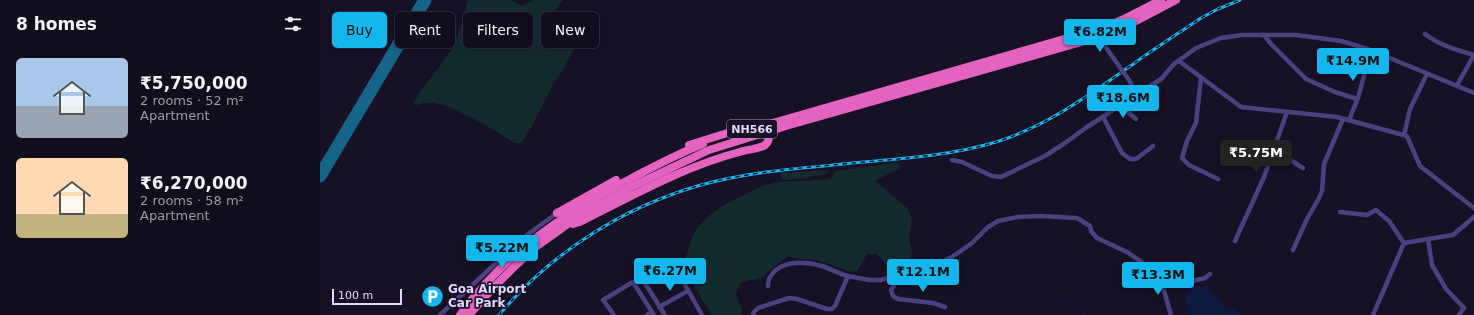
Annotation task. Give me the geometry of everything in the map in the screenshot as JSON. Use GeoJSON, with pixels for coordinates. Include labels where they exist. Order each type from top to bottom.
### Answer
{"type":"FeatureCollection","features":[{"type":"Feature","properties":{"kind":"highway","name":"NH566"},"geometry":{"type":"LineString","coordinates":[[460,315],[469,302],[500,269],[524,248],[557,213],[603,194],[662,162],[693,148],[724,137],[1091,31],[1124,20],[1161,0]]}},
{"type":"Feature","properties":{"kind":"highway","name":"NH566"},"geometry":{"type":"LineString","coordinates":[[469,315],[516,265],[537,246],[567,225],[599,204],[708,150],[786,126],[1099,37],[1119,30],[1176,0]]}},
{"type":"Feature","properties":{"kind":"highway"},"geometry":{"type":"LineString","coordinates":[[557,213],[598,190],[689,145],[756,124],[761,125],[766,130],[768,140],[763,146],[711,160],[683,171],[580,222],[567,225]]}},
{"type":"Feature","properties":{"kind":"street"},"geometry":{"type":"LineString","coordinates":[[1091,31],[1099,37],[1138,95]]}},
{"type":"Feature","properties":{"kind":"street"},"geometry":{"type":"LineString","coordinates":[[1425,34],[1433,40],[1459,51],[1474,55],[1457,85]]}},
{"type":"Feature","properties":{"kind":"street"},"geometry":{"type":"LineString","coordinates":[[952,160],[962,162],[992,176],[1002,177],[1045,156],[1138,95],[1161,79],[1179,61],[1196,48],[1221,38],[1242,35],[1296,35],[1341,41],[1376,52],[1474,93]]}},
{"type":"Feature","properties":{"kind":"street"},"geometry":{"type":"LineString","coordinates":[[1264,35],[1306,79],[1335,92],[1357,99]]}},
{"type":"Feature","properties":{"kind":"street"},"geometry":{"type":"LineString","coordinates":[[1349,120],[1365,72],[1376,52]]}},
{"type":"Feature","properties":{"kind":"street"},"geometry":{"type":"LineString","coordinates":[[1179,61],[1241,107],[1349,120],[1407,136],[1420,166],[1474,208]]}},
{"type":"Feature","properties":{"kind":"street"},"geometry":{"type":"LineString","coordinates":[[1404,135],[1410,109],[1427,74]]}},
{"type":"Feature","properties":{"kind":"street"},"geometry":{"type":"LineString","coordinates":[[1201,78],[1196,122],[1187,141],[1182,158],[1188,165],[1218,179]]}},
{"type":"Feature","properties":{"kind":"street"},"geometry":{"type":"LineString","coordinates":[[1121,106],[1136,119]]}},
{"type":"Feature","properties":{"kind":"street"},"geometry":{"type":"LineString","coordinates":[[1235,241],[1264,177],[1287,112]]}},
{"type":"Feature","properties":{"kind":"street"},"geometry":{"type":"LineString","coordinates":[[1103,117],[1122,153],[1130,159],[1136,159],[1153,146]]}},
{"type":"Feature","properties":{"kind":"street"},"geometry":{"type":"LineString","coordinates":[[1293,250],[1322,191],[1324,164],[1343,119]]}},
{"type":"Feature","properties":{"kind":"street"},"geometry":{"type":"LineString","coordinates":[[1274,150],[1303,168]]}},
{"type":"Feature","properties":{"kind":"street"},"geometry":{"type":"LineString","coordinates":[[1340,212],[1367,215],[1376,210],[1389,221],[1404,243]]}},
{"type":"Feature","properties":{"kind":"street"},"geometry":{"type":"LineString","coordinates":[[440,315],[523,238],[557,213]]}},
{"type":"Feature","properties":{"kind":"street"},"geometry":{"type":"LineString","coordinates":[[768,286],[768,281],[778,268],[790,264],[809,263],[848,276],[868,280],[881,280],[922,267],[936,265],[952,257],[972,243],[988,227],[998,221],[1018,217],[1040,216],[1078,218],[1090,226],[1097,238],[1127,252],[1159,274],[1192,280],[1205,278],[1210,274]]}},
{"type":"Feature","properties":{"kind":"street"},"geometry":{"type":"LineString","coordinates":[[1404,243],[1453,235],[1474,217]]}},
{"type":"Feature","properties":{"kind":"street"},"geometry":{"type":"LineString","coordinates":[[1428,239],[1432,265],[1446,289],[1464,308],[1461,314]]}},
{"type":"Feature","properties":{"kind":"street"},"geometry":{"type":"LineString","coordinates":[[1373,315],[1404,243]]}},
{"type":"Feature","properties":{"kind":"street"},"geometry":{"type":"LineString","coordinates":[[665,315],[641,277],[671,260],[702,315]]}},
{"type":"Feature","properties":{"kind":"street"},"geometry":{"type":"LineString","coordinates":[[902,273],[891,290],[893,296],[898,299],[933,303],[945,307]]}},
{"type":"Feature","properties":{"kind":"street"},"geometry":{"type":"LineString","coordinates":[[1159,274],[1172,315]]}},
{"type":"Feature","properties":{"kind":"street"},"geometry":{"type":"LineString","coordinates":[[754,315],[753,313],[758,308],[789,298],[798,299],[827,309],[832,309],[835,306],[848,276]]}},
{"type":"Feature","properties":{"kind":"street"},"geometry":{"type":"LineString","coordinates":[[614,315],[603,300],[633,282],[653,313],[647,315]]}},
{"type":"Feature","properties":{"kind":"street"},"geometry":{"type":"LineString","coordinates":[[659,307],[688,291]]}},
{"type":"Feature","properties":{"kind":"green space"},"geometry":{"type":"Polygon","coordinates":[[[468,0],[511,0],[522,6],[534,0],[563,0],[554,12],[541,12],[541,48],[574,48],[534,123],[521,143],[515,143],[471,117],[446,106],[435,103],[416,105],[413,103],[421,90],[445,60],[451,48],[455,48],[455,41],[463,17],[463,48],[533,48],[533,12],[464,12],[468,0]]]}},
{"type":"Feature","properties":{"kind":"green space"},"geometry":{"type":"Polygon","coordinates":[[[895,163],[899,164],[900,168],[875,181],[908,209],[912,220],[909,239],[912,252],[911,258],[905,265],[890,270],[877,254],[867,254],[857,271],[852,272],[816,260],[787,257],[762,278],[741,282],[736,293],[742,309],[741,315],[712,315],[692,282],[685,263],[693,236],[708,217],[729,202],[764,185],[769,185],[774,182],[829,179],[833,177],[835,171],[895,163]]]}},
{"type":"Feature","properties":{"kind":"green space"},"geometry":{"type":"Polygon","coordinates":[[[830,170],[825,175],[811,176],[808,178],[784,180],[780,176],[782,173],[830,170]]]}},
{"type":"Feature","properties":{"kind":"water"},"geometry":{"type":"Polygon","coordinates":[[[1189,286],[1207,287],[1225,306],[1232,308],[1241,315],[1189,315],[1184,294],[1189,286]]]}},
{"type":"Feature","properties":{"kind":"waterway"},"geometry":{"type":"LineString","coordinates":[[1054,294],[1086,315]]}},
{"type":"Feature","properties":{"kind":"taxiway"},"geometry":{"type":"LineString","coordinates":[[320,176],[425,0]]}},
{"type":"Feature","properties":{"kind":"railway"},"geometry":{"type":"LineString","coordinates":[[499,315],[519,293],[565,252],[617,219],[672,194],[701,185],[750,174],[935,155],[956,152],[996,142],[1052,118],[1086,97],[1201,18],[1240,0]]}},
{"type":"Feature","properties":{"kind":"place","name":"Goa Airport Car Park"},"geometry":{"type":"Point","coordinates":[432,296]}}]}
